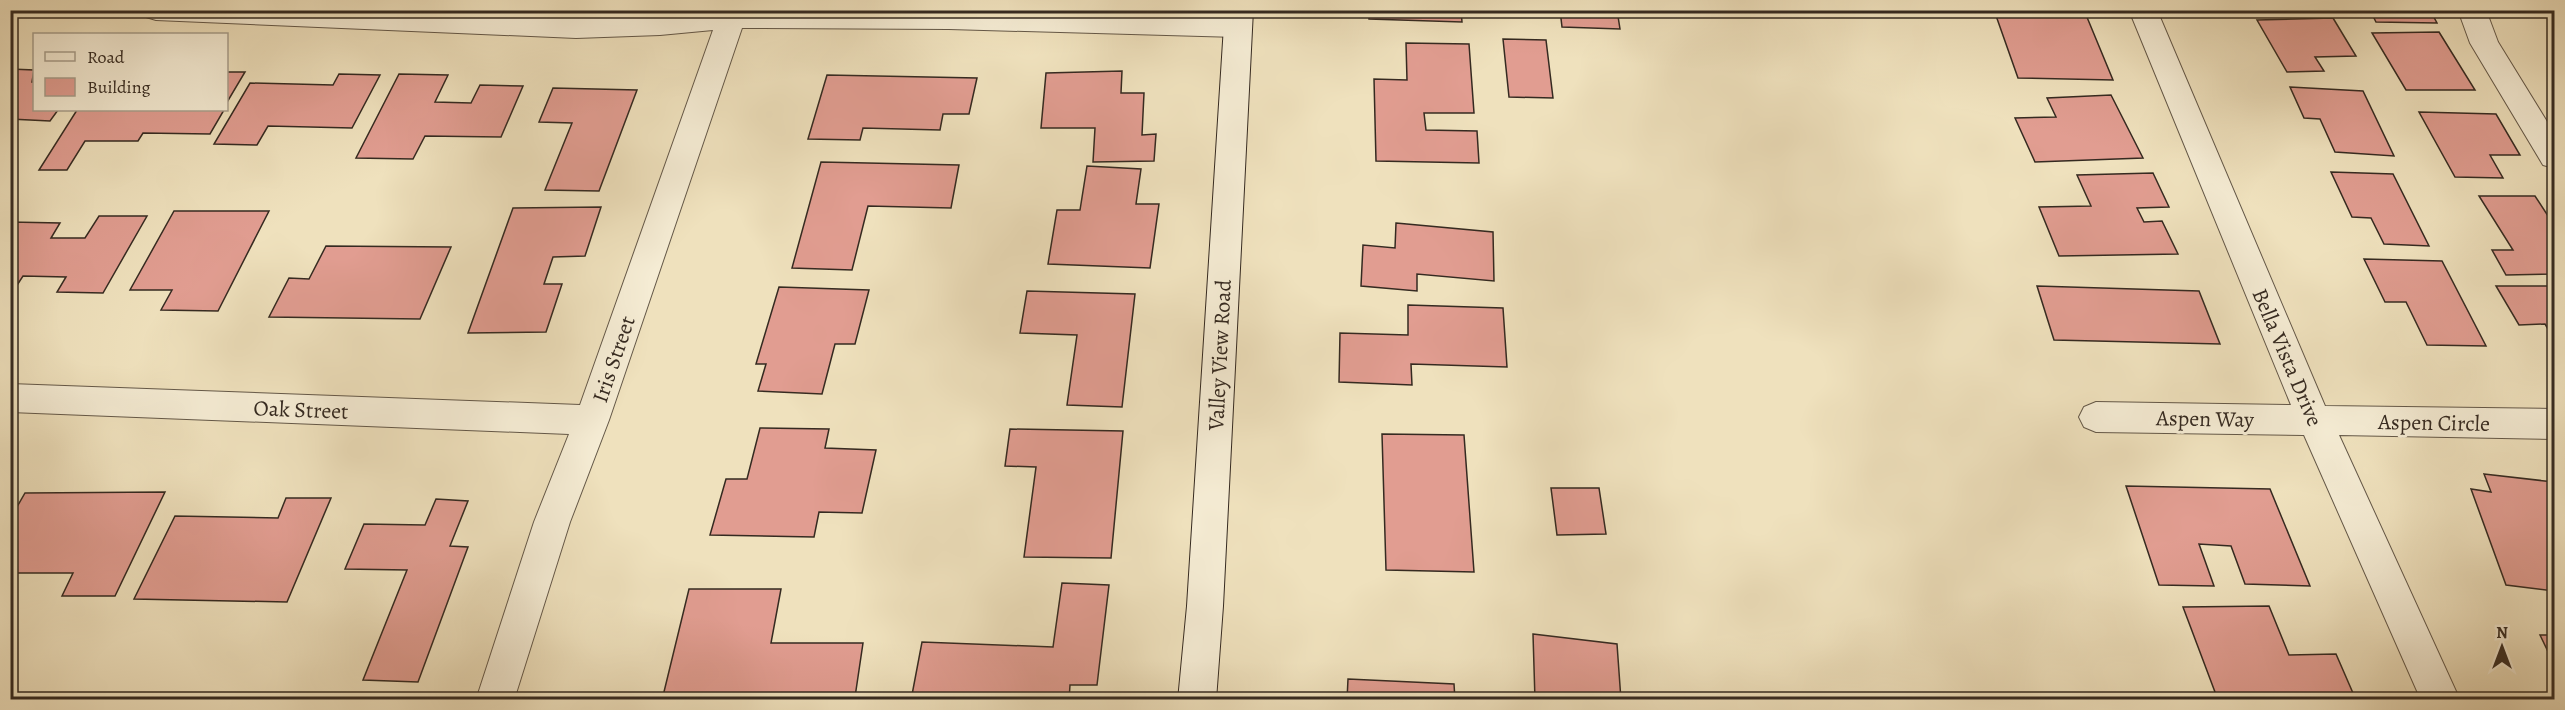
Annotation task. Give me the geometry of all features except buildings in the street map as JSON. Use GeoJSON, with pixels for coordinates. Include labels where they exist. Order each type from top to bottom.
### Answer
{"type":"FeatureCollection","features":[{"type":"Feature","properties":{"kind":"street"},"geometry":{"type":"LineString","coordinates":[[156,10],[598,19],[660,25],[734,14],[949,19],[1238,19]]}},
{"type":"Feature","properties":{"kind":"street","name":"Bella Vista Drive"},"geometry":{"type":"LineString","coordinates":[[2143,10],[2314,419],[2441,699]]}},
{"type":"Feature","properties":{"kind":"street"},"geometry":{"type":"LineString","coordinates":[[2472,10],[2484,43],[2554,157]]}},
{"type":"Feature","properties":{"kind":"street","name":"Iris Street"},"geometry":{"type":"LineString","coordinates":[[495,699],[549,533],[592,420],[734,14]]}},
{"type":"Feature","properties":{"kind":"street","name":"Valley View Road"},"geometry":{"type":"LineString","coordinates":[[1197,699],[1205,606],[1238,19]]}},
{"type":"Feature","properties":{"kind":"street","name":"Oak Street"},"geometry":{"type":"LineString","coordinates":[[10,398],[592,420]]}},
{"type":"Feature","properties":{"kind":"street","name":"Aspen Way"},"geometry":{"type":"LineString","coordinates":[[2096,417],[2314,419]]}},
{"type":"Feature","properties":{"kind":"street","name":"Aspen Circle"},"geometry":{"type":"LineString","coordinates":[[2314,419],[2554,424]]}}]}
